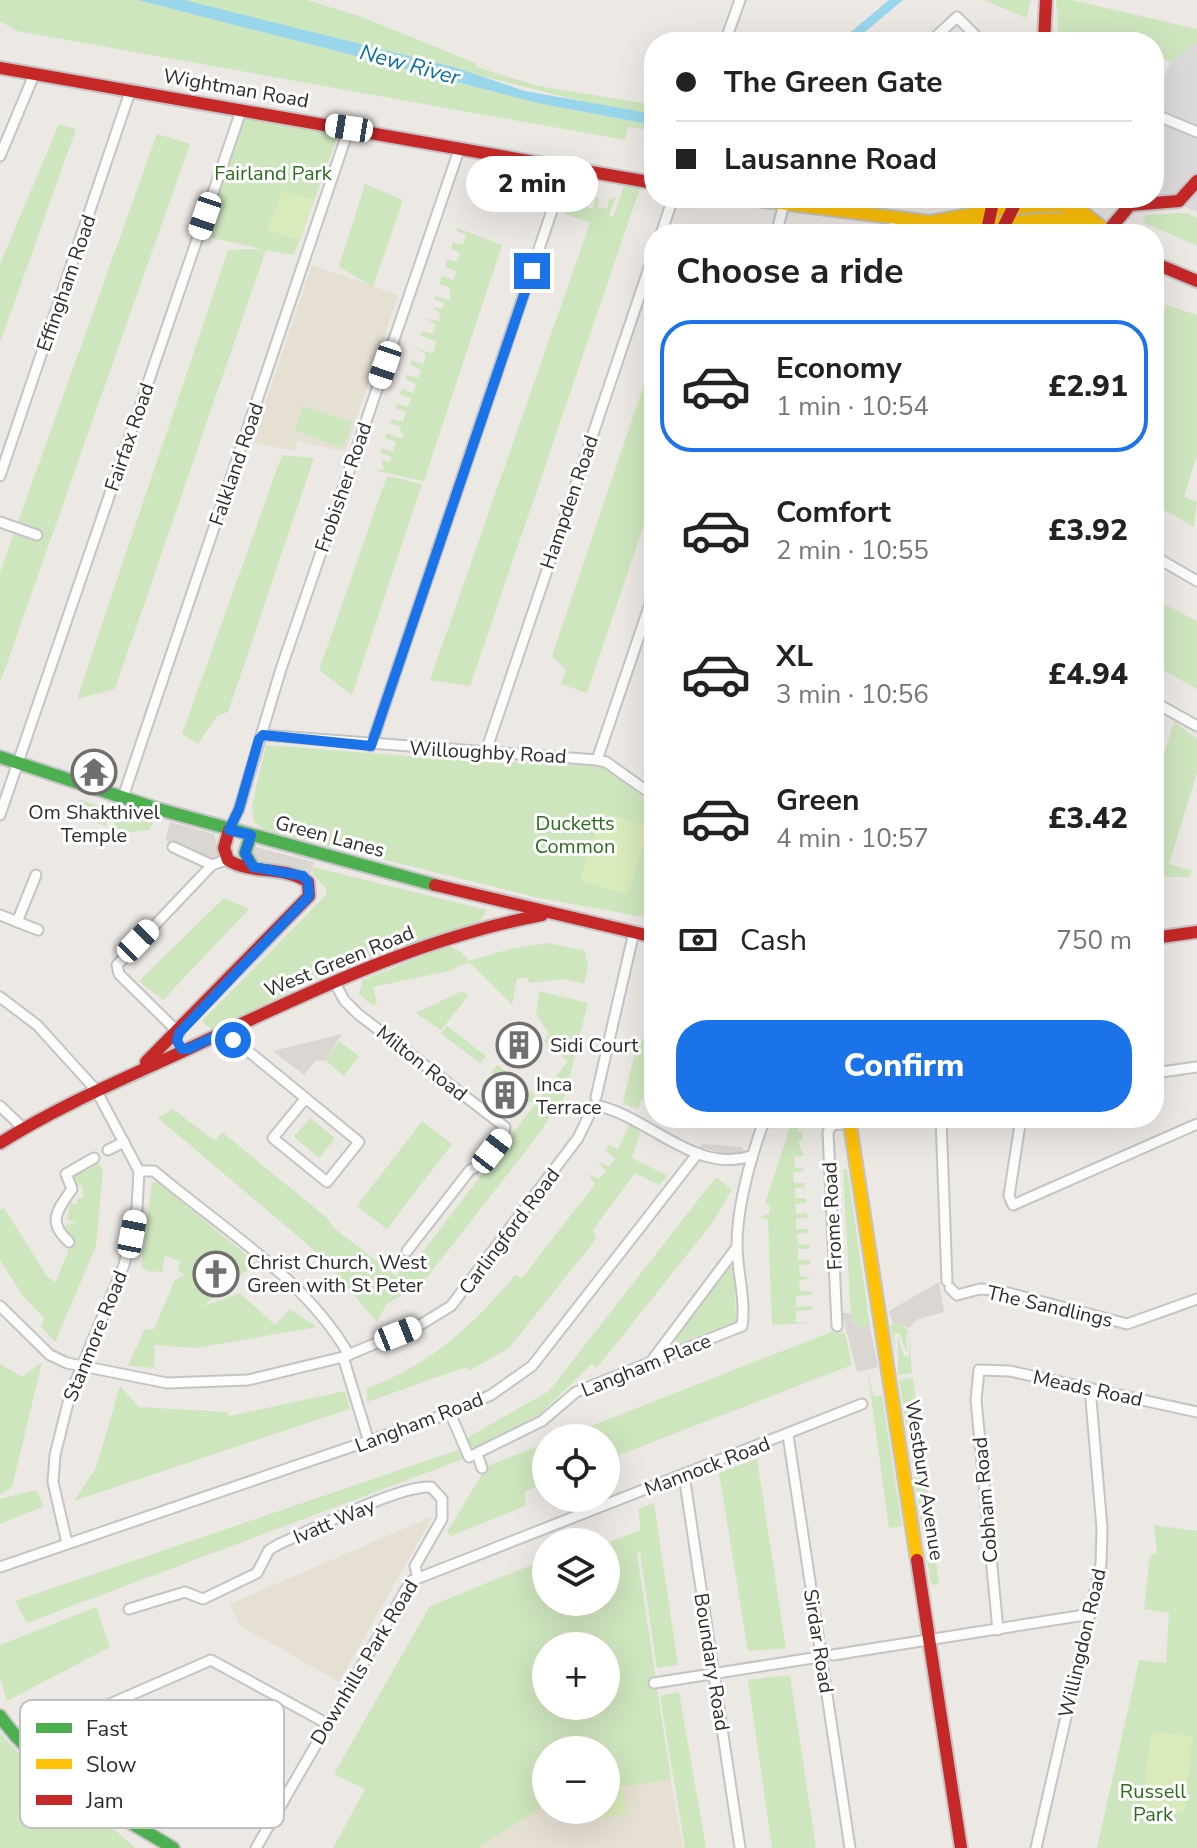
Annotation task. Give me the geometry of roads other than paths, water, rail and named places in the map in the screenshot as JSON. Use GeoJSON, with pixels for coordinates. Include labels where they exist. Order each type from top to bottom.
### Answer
{"type":"FeatureCollection","features":[{"type":"Feature","properties":{"kind":"main road"},"geometry":{"type":"LineString","coordinates":[[1044,32],[1046,0]]}},
{"type":"Feature","properties":{"kind":"main road","name":"Wightman Road"},"geometry":{"type":"LineString","coordinates":[[0,68],[644,181]]}},
{"type":"Feature","properties":{"kind":"main road"},"geometry":{"type":"LineString","coordinates":[[1164,202],[1179,201],[1197,181]]}},
{"type":"Feature","properties":{"kind":"main road"},"geometry":{"type":"LineString","coordinates":[[820,208],[896,219],[944,220],[949,215],[984,208]]}},
{"type":"Feature","properties":{"kind":"main road"},"geometry":{"type":"LineString","coordinates":[[1072,208],[1097,224]]}},
{"type":"Feature","properties":{"kind":"main road"},"geometry":{"type":"LineString","coordinates":[[1026,224],[1049,219],[1092,220]]}},
{"type":"Feature","properties":{"kind":"main road"},"geometry":{"type":"LineString","coordinates":[[944,220],[947,224]]}},
{"type":"Feature","properties":{"kind":"main road"},"geometry":{"type":"LineString","coordinates":[[1164,267],[1197,281]]}},
{"type":"Feature","properties":{"kind":"main road","name":"Green Lanes"},"geometry":{"type":"LineString","coordinates":[[0,757],[122,800],[229,830],[497,901],[644,934]]}},
{"type":"Feature","properties":{"kind":"main road"},"geometry":{"type":"LineString","coordinates":[[136,1071],[179,1033],[306,903],[310,888],[308,882],[297,873],[236,866],[226,860],[222,849],[229,830]]}},
{"type":"Feature","properties":{"kind":"main road"},"geometry":{"type":"LineString","coordinates":[[251,835],[245,853],[253,867]]}},
{"type":"Feature","properties":{"kind":"main road"},"geometry":{"type":"LineString","coordinates":[[479,927],[497,901]]}},
{"type":"Feature","properties":{"kind":"main road","name":"West Green Road"},"geometry":{"type":"LineString","coordinates":[[0,1143],[96,1090],[334,981],[479,927],[542,915],[562,916]]}},
{"type":"Feature","properties":{"kind":"main road"},"geometry":{"type":"LineString","coordinates":[[1164,937],[1197,932]]}},
{"type":"Feature","properties":{"kind":"main road"},"geometry":{"type":"LineString","coordinates":[[179,1033],[178,1046],[188,1049]]}},
{"type":"Feature","properties":{"kind":"main road","name":"Westbury Avenue"},"geometry":{"type":"LineString","coordinates":[[851,1128],[961,1848]]}},
{"type":"Feature","properties":{"kind":"main road"},"geometry":{"type":"LineString","coordinates":[[0,1716],[11,1736],[20,1744]]}},
{"type":"Feature","properties":{"kind":"main road"},"geometry":{"type":"LineString","coordinates":[[144,1829],[164,1848]]}},
{"type":"Feature","properties":{"kind":"main road"},"geometry":{"type":"LineString","coordinates":[[144,1829],[173,1848]]}},
{"type":"Feature","properties":{"kind":"street"},"geometry":{"type":"LineString","coordinates":[[729,32],[740,0]]}},
{"type":"Feature","properties":{"kind":"street"},"geometry":{"type":"LineString","coordinates":[[941,32],[957,17],[972,32]]}},
{"type":"Feature","properties":{"kind":"street"},"geometry":{"type":"LineString","coordinates":[[0,156],[34,75]]}},
{"type":"Feature","properties":{"kind":"street","name":"Effingham Road"},"geometry":{"type":"LineString","coordinates":[[0,476],[131,89]]}},
{"type":"Feature","properties":{"kind":"street","name":"Fairfax Road"},"geometry":{"type":"LineString","coordinates":[[0,815],[241,111]]}},
{"type":"Feature","properties":{"kind":"street"},"geometry":{"type":"LineString","coordinates":[[1164,118],[1197,132]]}},
{"type":"Feature","properties":{"kind":"street","name":"Falkland Road"},"geometry":{"type":"LineString","coordinates":[[122,800],[349,128]]}},
{"type":"Feature","properties":{"kind":"street","name":"Frobisher Road"},"geometry":{"type":"LineString","coordinates":[[229,830],[239,809],[281,669],[459,150]]}},
{"type":"Feature","properties":{"kind":"street"},"geometry":{"type":"LineString","coordinates":[[371,746],[567,166]]}},
{"type":"Feature","properties":{"kind":"street"},"geometry":{"type":"LineString","coordinates":[[894,224],[896,219]]}},
{"type":"Feature","properties":{"kind":"street","name":"Hampden Road"},"geometry":{"type":"LineString","coordinates":[[486,751],[644,283]]}},
{"type":"Feature","properties":{"kind":"street"},"geometry":{"type":"LineString","coordinates":[[0,522],[37,535]]}},
{"type":"Feature","properties":{"kind":"street"},"geometry":{"type":"LineString","coordinates":[[1164,561],[1196,577]]}},
{"type":"Feature","properties":{"kind":"street"},"geometry":{"type":"LineString","coordinates":[[597,760],[644,621]]}},
{"type":"Feature","properties":{"kind":"street"},"geometry":{"type":"LineString","coordinates":[[1164,708],[1197,726]]}},
{"type":"Feature","properties":{"kind":"street","name":"Willoughby Road"},"geometry":{"type":"LineString","coordinates":[[263,735],[371,746],[597,760],[606,762],[644,789]]}},
{"type":"Feature","properties":{"kind":"street"},"geometry":{"type":"LineString","coordinates":[[239,809],[242,827],[251,835]]}},
{"type":"Feature","properties":{"kind":"street"},"geometry":{"type":"LineString","coordinates":[[173,847],[212,865]]}},
{"type":"Feature","properties":{"kind":"street"},"geometry":{"type":"LineString","coordinates":[[179,1033],[119,974],[117,965],[212,865],[226,860]]}},
{"type":"Feature","properties":{"kind":"street"},"geometry":{"type":"LineString","coordinates":[[17,922],[36,875]]}},
{"type":"Feature","properties":{"kind":"street"},"geometry":{"type":"LineString","coordinates":[[0,915],[38,930]]}},
{"type":"Feature","properties":{"kind":"street","name":"Carlingford Road"},"geometry":{"type":"LineString","coordinates":[[0,1306],[50,1355],[83,1366],[180,1383],[248,1380],[346,1356],[420,1325],[451,1306],[578,1138],[595,1101],[634,932]]}},
{"type":"Feature","properties":{"kind":"street","name":"Milton Road"},"geometry":{"type":"LineString","coordinates":[[334,981],[344,1000],[358,1014],[505,1127],[504,1136],[480,1167],[470,1170],[407,1251]]}},
{"type":"Feature","properties":{"kind":"street"},"geometry":{"type":"LineString","coordinates":[[0,997],[37,1025],[96,1090],[139,1171],[154,1171],[285,1279],[328,1321],[346,1356],[369,1442]]}},
{"type":"Feature","properties":{"kind":"street"},"geometry":{"type":"LineString","coordinates":[[225,1032],[359,1142],[327,1182],[273,1138],[305,1099]]}},
{"type":"Feature","properties":{"kind":"street"},"geometry":{"type":"LineString","coordinates":[[1164,1072],[1197,1067]]}},
{"type":"Feature","properties":{"kind":"street"},"geometry":{"type":"LineString","coordinates":[[595,1101],[644,1126]]}},
{"type":"Feature","properties":{"kind":"street"},"geometry":{"type":"LineString","coordinates":[[0,1106],[23,1128]]}},
{"type":"Feature","properties":{"kind":"street"},"geometry":{"type":"LineString","coordinates":[[1019,1128],[1009,1197],[1013,1205],[1197,1124]]}},
{"type":"Feature","properties":{"kind":"street"},"geometry":{"type":"LineString","coordinates":[[648,1128],[698,1153],[727,1161],[751,1156]]}},
{"type":"Feature","properties":{"kind":"street"},"geometry":{"type":"LineString","coordinates":[[651,1361],[737,1247],[739,1214],[750,1175],[751,1156],[761,1128]]}},
{"type":"Feature","properties":{"kind":"street","name":"Frome Road"},"geometry":{"type":"LineString","coordinates":[[830,1128],[828,1132],[837,1326]]}},
{"type":"Feature","properties":{"kind":"street","name":"The Sandlings"},"geometry":{"type":"LineString","coordinates":[[941,1128],[949,1285],[957,1295],[980,1289],[997,1290],[1127,1324],[1197,1299]]}},
{"type":"Feature","properties":{"kind":"street"},"geometry":{"type":"LineString","coordinates":[[108,1150],[124,1142]]}},
{"type":"Feature","properties":{"kind":"street","name":"Langham Road"},"geometry":{"type":"LineString","coordinates":[[0,1567],[369,1442],[491,1395],[532,1366],[698,1153]]}},
{"type":"Feature","properties":{"kind":"street"},"geometry":{"type":"LineString","coordinates":[[69,1242],[57,1229],[54,1218],[57,1207],[72,1189],[66,1174],[94,1158]]}},
{"type":"Feature","properties":{"kind":"street","name":"Stanmore Road"},"geometry":{"type":"LineString","coordinates":[[67,1543],[54,1492],[55,1455],[70,1395],[124,1265],[137,1209],[139,1171]]}},
{"type":"Feature","properties":{"kind":"street","name":"Langham Place"},"geometry":{"type":"LineString","coordinates":[[477,1454],[542,1421],[576,1392],[737,1329],[743,1321],[737,1247]]}},
{"type":"Feature","properties":{"kind":"street","name":"Meads Road"},"geometry":{"type":"LineString","coordinates":[[979,1370],[1010,1371],[1197,1412]]}},
{"type":"Feature","properties":{"kind":"street","name":"Cobham Road"},"geometry":{"type":"LineString","coordinates":[[979,1370],[976,1400],[998,1630]]}},
{"type":"Feature","properties":{"kind":"street","name":"Willingdon Road"},"geometry":{"type":"LineString","coordinates":[[1036,1848],[1101,1564],[1102,1528],[1090,1388]]}},
{"type":"Feature","properties":{"kind":"street","name":"Mannock Road"},"geometry":{"type":"LineString","coordinates":[[418,1578],[862,1404]]}},
{"type":"Feature","properties":{"kind":"street"},"geometry":{"type":"LineString","coordinates":[[450,1413],[469,1457],[477,1454],[482,1468]]}},
{"type":"Feature","properties":{"kind":"street","name":"Sirdar Road"},"geometry":{"type":"LineString","coordinates":[[788,1435],[850,1848]]}},
{"type":"Feature","properties":{"kind":"street","name":"Boundary Road"},"geometry":{"type":"LineString","coordinates":[[684,1475],[740,1848]]}},
{"type":"Feature","properties":{"kind":"street","name":"Downhills Park Road"},"geometry":{"type":"LineString","coordinates":[[284,1800],[404,1589],[418,1578],[415,1566],[442,1519],[443,1508],[434,1489],[419,1487]]}},
{"type":"Feature","properties":{"kind":"street","name":"Ivatt Way"},"geometry":{"type":"LineString","coordinates":[[129,1609],[185,1592],[203,1599],[257,1573],[269,1550],[279,1544],[419,1487]]}},
{"type":"Feature","properties":{"kind":"street"},"geometry":{"type":"LineString","coordinates":[[833,1655],[1091,1614]]}},
{"type":"Feature","properties":{"kind":"street"},"geometry":{"type":"LineString","coordinates":[[654,1683],[813,1658]]}},
{"type":"Feature","properties":{"kind":"street"},"geometry":{"type":"LineString","coordinates":[[121,1700],[211,1660],[326,1723]]}},
{"type":"Feature","properties":{"kind":"street","name":"Downhills Park Road"},"geometry":{"type":"LineString","coordinates":[[256,1848],[268,1828]]}},
{"type":"Feature","properties":{"kind":"water","name":"New River"},"geometry":{"type":"Polygon","coordinates":[[[138,0],[184,0],[457,68],[525,91],[644,112],[644,123],[542,104],[138,0]]]}},
{"type":"Feature","properties":{"kind":"water"},"geometry":{"type":"Polygon","coordinates":[[[889,0],[903,0],[865,32],[851,32],[889,0]]]}},
{"type":"Feature","properties":{"kind":"place","name":"Om Shakthivel Temple"},"geometry":{"type":"Point","coordinates":[94,772]}},
{"type":"Feature","properties":{"kind":"place","name":"Sidi Court"},"geometry":{"type":"Point","coordinates":[519,1045]}},
{"type":"Feature","properties":{"kind":"place","name":"Inca Terrace"},"geometry":{"type":"Point","coordinates":[505,1095]}},
{"type":"Feature","properties":{"kind":"place","name":"Christ Church, West Green with St Peter"},"geometry":{"type":"Point","coordinates":[216,1274]}},
{"type":"Feature","properties":{"kind":"park label","name":"Fairland Park"},"geometry":{"type":"Point","coordinates":[273,173]}},
{"type":"Feature","properties":{"kind":"park label","name":"Ducketts Common"},"geometry":{"type":"Point","coordinates":[575,834]}},
{"type":"Feature","properties":{"kind":"park label","name":"Russell Park"},"geometry":{"type":"Point","coordinates":[1153,1802]}}]}
